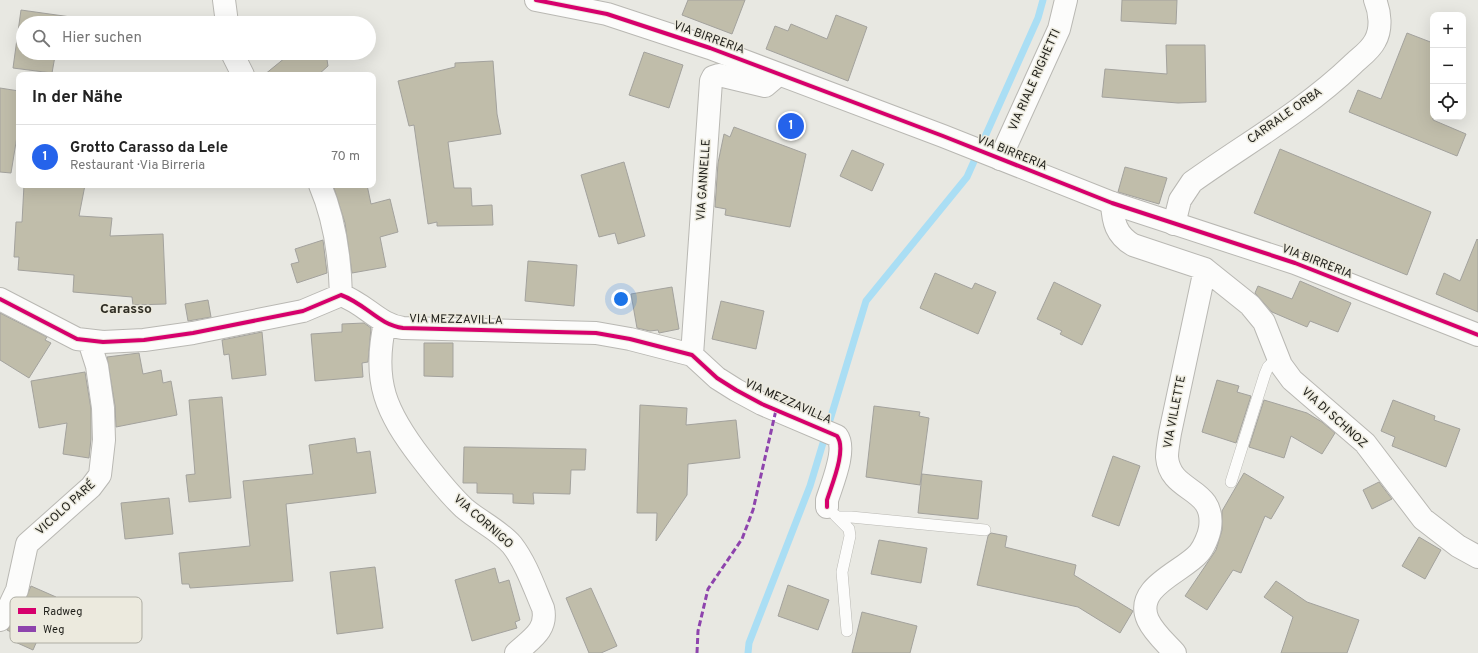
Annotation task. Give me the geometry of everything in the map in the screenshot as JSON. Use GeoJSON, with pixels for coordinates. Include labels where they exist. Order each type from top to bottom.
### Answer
{"type":"FeatureCollection","features":[{"type":"Feature","properties":{"kind":"street"},"geometry":{"type":"LineString","coordinates":[[224,0],[226,16]]}},
{"type":"Feature","properties":{"kind":"street","name":"VIA BIRRERIA"},"geometry":{"type":"LineString","coordinates":[[536,0],[583,8],[633,21],[710,48],[778,75],[943,136],[1112,203],[1295,263],[1478,335]]}},
{"type":"Feature","properties":{"kind":"street","name":"VIA RIALE RIGHETTI"},"geometry":{"type":"LineString","coordinates":[[995,157],[1059,29],[1066,0]]}},
{"type":"Feature","properties":{"kind":"street","name":"CARRALE ORBA"},"geometry":{"type":"LineString","coordinates":[[1174,224],[1180,200],[1192,182],[1306,104],[1343,74],[1375,42],[1380,20],[1375,0]]}},
{"type":"Feature","properties":{"kind":"street"},"geometry":{"type":"LineString","coordinates":[[236,60],[242,72]]}},
{"type":"Feature","properties":{"kind":"street","name":"VIA GANNELLE"},"geometry":{"type":"LineString","coordinates":[[692,355],[711,81],[713,77],[719,75],[765,86],[778,75]]}},
{"type":"Feature","properties":{"kind":"street"},"geometry":{"type":"LineString","coordinates":[[0,299],[41,318],[64,333],[89,341],[132,341],[193,333],[303,311],[341,295],[337,244],[327,203],[321,188]]}},
{"type":"Feature","properties":{"kind":"street"},"geometry":{"type":"LineString","coordinates":[[1112,203],[1115,226],[1125,240],[1133,245],[1205,269]]}},
{"type":"Feature","properties":{"kind":"street","name":"VIA DI SCHNOZ"},"geometry":{"type":"LineString","coordinates":[[1205,269],[1216,276],[1258,313],[1270,333],[1278,357],[1286,373],[1292,380],[1365,443],[1423,519],[1458,546],[1478,557]]}},
{"type":"Feature","properties":{"kind":"street","name":"VIA VILLETTE"},"geometry":{"type":"LineString","coordinates":[[1175,653],[1154,630],[1148,621],[1145,606],[1147,600],[1161,581],[1199,553],[1210,530],[1211,518],[1207,503],[1178,480],[1170,468],[1167,458],[1170,432],[1205,269]]}},
{"type":"Feature","properties":{"kind":"street","name":"VIA MEZZAVILLA"},"geometry":{"type":"LineString","coordinates":[[341,295],[361,304],[385,323],[395,327],[418,329],[596,333],[630,339],[692,355],[716,378],[736,390],[797,419],[834,434],[840,440],[841,454],[827,500],[833,512]]}},
{"type":"Feature","properties":{"kind":"street","name":"VIA CORNIGO"},"geometry":{"type":"LineString","coordinates":[[385,323],[380,347],[382,385],[388,408],[397,425],[449,493],[465,508],[507,540],[513,547],[520,558],[543,608],[545,616],[541,628],[516,653]]}},
{"type":"Feature","properties":{"kind":"street","name":"VICOLO PARÉ"},"geometry":{"type":"LineString","coordinates":[[14,597],[18,590],[27,544],[91,487],[100,475],[104,440],[103,408],[97,366],[89,341]]}},
{"type":"Feature","properties":{"kind":"street","name":"VICOLO PARÉ"},"geometry":{"type":"LineString","coordinates":[[0,620],[10,605]]}},
{"type":"Feature","properties":{"kind":"lane"},"geometry":{"type":"LineString","coordinates":[[1232,482],[1265,374],[1268,367],[1278,357]]}},
{"type":"Feature","properties":{"kind":"lane"},"geometry":{"type":"LineString","coordinates":[[833,512],[850,517],[985,530]]}},
{"type":"Feature","properties":{"kind":"lane"},"geometry":{"type":"LineString","coordinates":[[833,512],[848,529],[850,536],[842,572],[847,631]]}},
{"type":"Feature","properties":{"kind":"building"},"geometry":{"type":"Polygon","coordinates":[[[688,0],[745,0],[732,34],[682,15],[688,0]]]}},
{"type":"Feature","properties":{"kind":"building"},"geometry":{"type":"Polygon","coordinates":[[[1122,0],[1177,0],[1176,24],[1121,21],[1122,0]]]}},
{"type":"Feature","properties":{"kind":"building"},"geometry":{"type":"Polygon","coordinates":[[[21,10],[64,16],[20,16],[21,10]]]}},
{"type":"Feature","properties":{"kind":"building"},"geometry":{"type":"Polygon","coordinates":[[[836,15],[867,27],[848,81],[766,49],[775,26],[788,31],[791,24],[827,39],[836,15]]]}},
{"type":"Feature","properties":{"kind":"building"},"geometry":{"type":"Polygon","coordinates":[[[1407,33],[1430,42],[1430,120],[1466,134],[1457,156],[1349,112],[1358,90],[1381,99],[1407,33]]]}},
{"type":"Feature","properties":{"kind":"building"},"geometry":{"type":"Polygon","coordinates":[[[1166,45],[1205,45],[1206,102],[1178,103],[1102,97],[1105,69],[1167,74],[1166,45]]]}},
{"type":"Feature","properties":{"kind":"building"},"geometry":{"type":"Polygon","coordinates":[[[16,46],[16,60],[54,60],[52,72],[13,68],[16,46]]]}},
{"type":"Feature","properties":{"kind":"building"},"geometry":{"type":"Polygon","coordinates":[[[644,52],[683,65],[669,108],[629,95],[644,52]]]}},
{"type":"Feature","properties":{"kind":"building"},"geometry":{"type":"Polygon","coordinates":[[[282,60],[327,60],[328,66],[321,72],[268,72],[282,60]]]}},
{"type":"Feature","properties":{"kind":"building"},"geometry":{"type":"Polygon","coordinates":[[[493,61],[497,114],[501,134],[448,142],[454,188],[471,188],[472,206],[492,205],[493,225],[437,226],[437,222],[428,224],[414,125],[409,126],[398,81],[455,67],[455,63],[493,61]]]}},
{"type":"Feature","properties":{"kind":"building"},"geometry":{"type":"Polygon","coordinates":[[[0,88],[16,91],[16,142],[11,173],[0,172],[0,88]]]}},
{"type":"Feature","properties":{"kind":"building"},"geometry":{"type":"Polygon","coordinates":[[[734,127],[806,154],[790,227],[725,215],[726,209],[715,207],[718,163],[724,134],[730,137],[734,127]]]}},
{"type":"Feature","properties":{"kind":"building"},"geometry":{"type":"Polygon","coordinates":[[[1280,149],[1431,212],[1407,275],[1254,213],[1280,149]]]}},
{"type":"Feature","properties":{"kind":"building"},"geometry":{"type":"Polygon","coordinates":[[[852,150],[884,164],[872,191],[840,176],[852,150]]]}},
{"type":"Feature","properties":{"kind":"building"},"geometry":{"type":"Polygon","coordinates":[[[624,162],[645,236],[618,244],[615,233],[599,237],[581,175],[624,162]]]}},
{"type":"Feature","properties":{"kind":"building"},"geometry":{"type":"Polygon","coordinates":[[[1125,167],[1167,178],[1159,204],[1118,192],[1125,167]]]}},
{"type":"Feature","properties":{"kind":"building"},"geometry":{"type":"Polygon","coordinates":[[[24,188],[84,188],[79,216],[112,218],[110,236],[163,234],[166,304],[133,305],[132,297],[73,292],[74,275],[18,270],[19,257],[14,257],[16,222],[22,222],[24,188]]]}},
{"type":"Feature","properties":{"kind":"building"},"geometry":{"type":"Polygon","coordinates":[[[334,188],[368,188],[371,204],[390,199],[398,232],[380,237],[386,267],[352,273],[345,223],[334,188]]]}},
{"type":"Feature","properties":{"kind":"building"},"geometry":{"type":"Polygon","coordinates":[[[1477,239],[1478,312],[1436,294],[1444,273],[1460,281],[1477,239]]]}},
{"type":"Feature","properties":{"kind":"building"},"geometry":{"type":"Polygon","coordinates":[[[323,240],[327,273],[297,283],[291,264],[299,262],[295,249],[323,240]]]}},
{"type":"Feature","properties":{"kind":"building"},"geometry":{"type":"Polygon","coordinates":[[[528,261],[577,265],[574,306],[525,301],[528,261]]]}},
{"type":"Feature","properties":{"kind":"building"},"geometry":{"type":"Polygon","coordinates":[[[935,273],[972,289],[975,283],[996,292],[978,334],[920,308],[935,273]]]}},
{"type":"Feature","properties":{"kind":"building"},"geometry":{"type":"Polygon","coordinates":[[[1300,281],[1351,303],[1338,332],[1310,321],[1307,327],[1272,312],[1255,293],[1258,286],[1292,299],[1300,281]]]}},
{"type":"Feature","properties":{"kind":"building"},"geometry":{"type":"Polygon","coordinates":[[[1054,282],[1101,305],[1082,345],[1060,334],[1062,331],[1037,319],[1054,282]]]}},
{"type":"Feature","properties":{"kind":"building"},"geometry":{"type":"Polygon","coordinates":[[[672,287],[679,329],[659,333],[658,330],[650,331],[637,328],[631,294],[672,287]]]}},
{"type":"Feature","properties":{"kind":"building"},"geometry":{"type":"Polygon","coordinates":[[[208,300],[211,317],[188,321],[185,304],[208,300]]]}},
{"type":"Feature","properties":{"kind":"building"},"geometry":{"type":"Polygon","coordinates":[[[721,301],[764,311],[756,349],[712,339],[721,301]]]}},
{"type":"Feature","properties":{"kind":"building"},"geometry":{"type":"Polygon","coordinates":[[[0,313],[47,337],[45,340],[51,343],[29,378],[0,360],[0,313]]]}},
{"type":"Feature","properties":{"kind":"building"},"geometry":{"type":"Polygon","coordinates":[[[364,323],[371,328],[368,362],[362,363],[363,377],[315,381],[311,334],[342,332],[342,324],[364,323]]]}},
{"type":"Feature","properties":{"kind":"building"},"geometry":{"type":"Polygon","coordinates":[[[262,332],[266,375],[232,379],[229,354],[224,355],[222,340],[262,332]]]}},
{"type":"Feature","properties":{"kind":"building"},"geometry":{"type":"Polygon","coordinates":[[[424,343],[453,343],[453,377],[424,376],[424,343]]]}},
{"type":"Feature","properties":{"kind":"building"},"geometry":{"type":"Polygon","coordinates":[[[139,353],[143,374],[161,370],[163,383],[171,381],[177,415],[116,427],[115,406],[107,357],[139,353]]]}},
{"type":"Feature","properties":{"kind":"building"},"geometry":{"type":"Polygon","coordinates":[[[85,372],[91,409],[91,439],[89,458],[63,454],[67,423],[39,428],[31,381],[85,372]]]}},
{"type":"Feature","properties":{"kind":"building"},"geometry":{"type":"Polygon","coordinates":[[[1217,380],[1239,386],[1237,392],[1251,396],[1236,443],[1202,432],[1217,380]]]}},
{"type":"Feature","properties":{"kind":"building"},"geometry":{"type":"Polygon","coordinates":[[[222,397],[231,498],[189,502],[186,475],[195,474],[189,400],[222,397]]]}},
{"type":"Feature","properties":{"kind":"building"},"geometry":{"type":"Polygon","coordinates":[[[1264,400],[1307,413],[1322,422],[1335,433],[1322,454],[1291,436],[1284,458],[1249,447],[1264,400]]]}},
{"type":"Feature","properties":{"kind":"building"},"geometry":{"type":"Polygon","coordinates":[[[1393,400],[1435,416],[1434,420],[1460,429],[1446,467],[1392,446],[1395,437],[1381,431],[1393,400]]]}},
{"type":"Feature","properties":{"kind":"building"},"geometry":{"type":"Polygon","coordinates":[[[640,405],[687,408],[686,425],[736,420],[740,458],[688,464],[687,495],[656,541],[657,513],[637,513],[640,405]]]}},
{"type":"Feature","properties":{"kind":"building"},"geometry":{"type":"Polygon","coordinates":[[[874,406],[920,412],[919,416],[929,418],[920,485],[866,477],[874,406]]]}},
{"type":"Feature","properties":{"kind":"building"},"geometry":{"type":"Polygon","coordinates":[[[355,438],[357,453],[370,451],[376,493],[286,504],[293,581],[190,588],[189,584],[182,584],[179,553],[250,546],[243,481],[313,474],[309,445],[355,438]]]}},
{"type":"Feature","properties":{"kind":"building"},"geometry":{"type":"Polygon","coordinates":[[[464,447],[586,449],[585,470],[571,470],[570,494],[533,493],[534,504],[513,503],[513,494],[477,493],[477,483],[463,483],[464,447]]]}},
{"type":"Feature","properties":{"kind":"building"},"geometry":{"type":"Polygon","coordinates":[[[1113,456],[1140,466],[1119,526],[1092,516],[1113,456]]]}},
{"type":"Feature","properties":{"kind":"building"},"geometry":{"type":"Polygon","coordinates":[[[1244,473],[1284,497],[1271,519],[1265,516],[1241,573],[1233,570],[1207,610],[1185,596],[1216,550],[1222,530],[1222,511],[1244,473]]]}},
{"type":"Feature","properties":{"kind":"building"},"geometry":{"type":"Polygon","coordinates":[[[922,474],[982,481],[978,519],[918,513],[922,474]]]}},
{"type":"Feature","properties":{"kind":"building"},"geometry":{"type":"Polygon","coordinates":[[[1379,482],[1392,499],[1372,509],[1363,490],[1379,482]]]}},
{"type":"Feature","properties":{"kind":"building"},"geometry":{"type":"Polygon","coordinates":[[[169,498],[173,534],[125,539],[121,503],[169,498]]]}},
{"type":"Feature","properties":{"kind":"building"},"geometry":{"type":"Polygon","coordinates":[[[991,533],[1007,536],[1005,547],[1076,565],[1074,575],[1133,611],[1120,633],[1078,607],[977,585],[988,536],[991,533]]]}},
{"type":"Feature","properties":{"kind":"building"},"geometry":{"type":"Polygon","coordinates":[[[1419,537],[1441,550],[1425,579],[1402,566],[1419,537]]]}},
{"type":"Feature","properties":{"kind":"building"},"geometry":{"type":"Polygon","coordinates":[[[879,540],[927,548],[921,583],[871,574],[879,540]]]}},
{"type":"Feature","properties":{"kind":"building"},"geometry":{"type":"Polygon","coordinates":[[[375,567],[383,628],[337,634],[330,572],[375,567]]]}},
{"type":"Feature","properties":{"kind":"building"},"geometry":{"type":"Polygon","coordinates":[[[495,568],[499,583],[509,580],[520,620],[515,622],[517,628],[472,641],[455,580],[495,568]]]}},
{"type":"Feature","properties":{"kind":"building"},"geometry":{"type":"Polygon","coordinates":[[[1276,581],[1307,602],[1359,620],[1347,653],[1281,653],[1293,617],[1264,597],[1276,581]]]}},
{"type":"Feature","properties":{"kind":"building"},"geometry":{"type":"Polygon","coordinates":[[[788,585],[829,600],[818,630],[778,616],[788,585]]]}},
{"type":"Feature","properties":{"kind":"building"},"geometry":{"type":"Polygon","coordinates":[[[31,586],[56,597],[26,597],[31,586]]]}},
{"type":"Feature","properties":{"kind":"building"},"geometry":{"type":"Polygon","coordinates":[[[591,588],[617,646],[601,653],[589,653],[566,598],[591,588]]]}},
{"type":"Feature","properties":{"kind":"building"},"geometry":{"type":"Polygon","coordinates":[[[862,612],[917,626],[910,653],[852,653],[862,612]]]}},
{"type":"Feature","properties":{"kind":"building"},"geometry":{"type":"Polygon","coordinates":[[[17,643],[36,643],[33,650],[17,643]]]}},
{"type":"Feature","properties":{"kind":"waterway"},"geometry":{"type":"LineString","coordinates":[[748,653],[749,643],[810,486],[866,301],[967,177],[1038,18],[1043,0]]}},
{"type":"Feature","properties":{"kind":"marked path"},"geometry":{"type":"LineString","coordinates":[[697,653],[698,631],[708,589],[742,539],[753,510],[776,410]]}},
{"type":"Feature","properties":{"kind":"cycle path"},"geometry":{"type":"LineString","coordinates":[[536,0],[607,14],[710,48],[943,136],[1112,203],[1295,263],[1478,335]]}},
{"type":"Feature","properties":{"kind":"cycle path"},"geometry":{"type":"LineString","coordinates":[[0,299],[77,339],[103,342],[144,340],[193,333],[303,311],[341,295],[358,304],[379,319],[394,326],[403,328],[596,333],[630,339],[692,355],[717,378],[736,390],[762,404],[837,436],[840,442],[840,458],[827,500],[827,507]]}},
{"type":"Feature","properties":{"kind":"place","name":"Grotto Carasso da Lele"},"geometry":{"type":"Point","coordinates":[791,126]}},
{"type":"Feature","properties":{"kind":"district","name":"Carasso"},"geometry":{"type":"Point","coordinates":[126,309]}}]}
